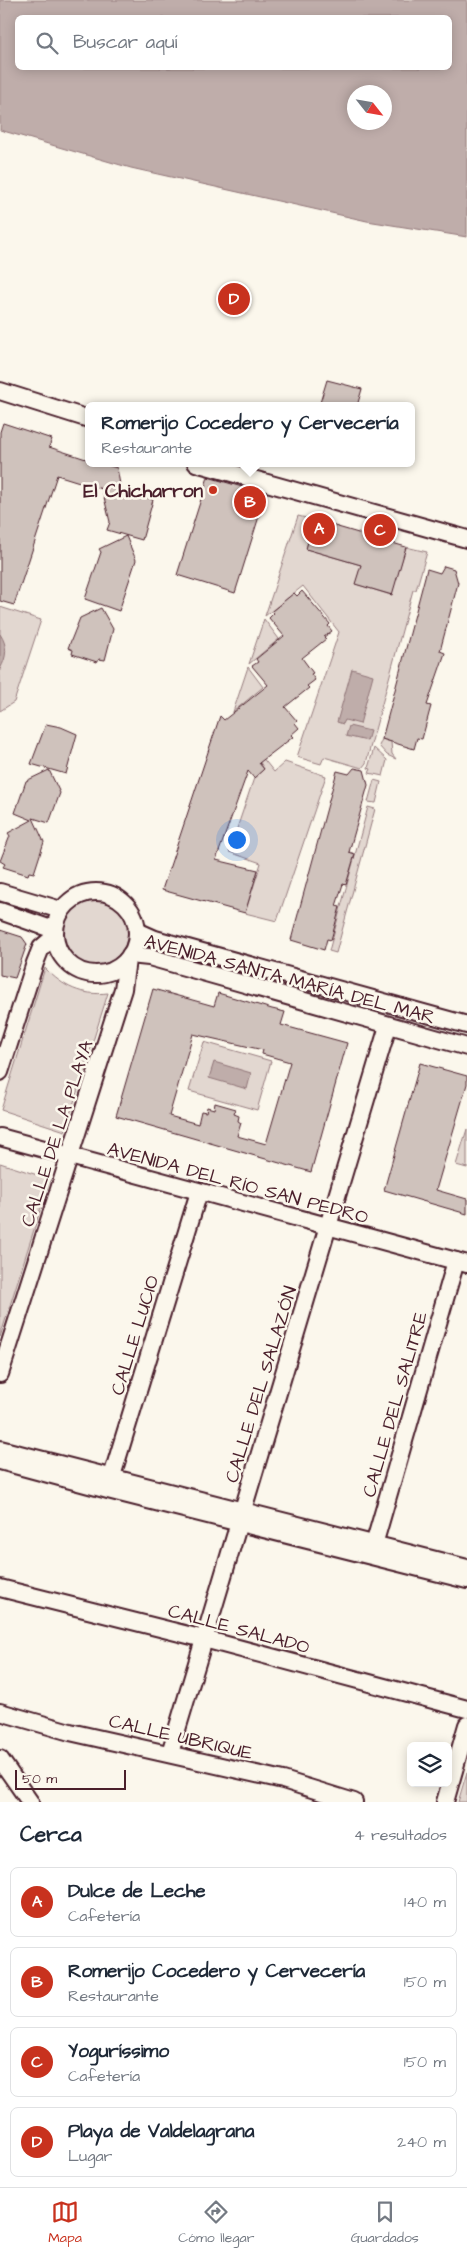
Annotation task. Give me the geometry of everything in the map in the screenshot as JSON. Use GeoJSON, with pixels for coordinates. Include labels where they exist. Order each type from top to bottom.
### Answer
{"type":"FeatureCollection","features":[{"type":"Feature","properties":{"kind":"street"},"geometry":{"type":"LineString","coordinates":[[0,391],[85,419]]}},
{"type":"Feature","properties":{"kind":"street"},"geometry":{"type":"LineString","coordinates":[[0,402],[85,429]]}},
{"type":"Feature","properties":{"kind":"street"},"geometry":{"type":"LineString","coordinates":[[210,467],[467,539]]}},
{"type":"Feature","properties":{"kind":"street"},"geometry":{"type":"LineString","coordinates":[[243,467],[467,530]]}},
{"type":"Feature","properties":{"kind":"street"},"geometry":{"type":"LineString","coordinates":[[0,892],[61,910]]}},
{"type":"Feature","properties":{"kind":"street"},"geometry":{"type":"LineString","coordinates":[[0,1072],[35,963],[41,948],[54,934],[61,910],[74,898],[84,893],[106,893],[126,904],[132,913],[137,931],[136,944],[129,958],[118,968],[107,973],[95,974],[83,972],[72,967],[63,959],[57,948],[54,934]]}},
{"type":"Feature","properties":{"kind":"street"},"geometry":{"type":"LineString","coordinates":[[0,911],[54,934]]}},
{"type":"Feature","properties":{"kind":"street","name":"AVENIDA SANTA MARÍA DEL MAR"},"geometry":{"type":"LineString","coordinates":[[137,931],[155,939],[467,1026]]}},
{"type":"Feature","properties":{"kind":"street","name":"AVENIDA SANTA MARÍA DEL MAR"},"geometry":{"type":"LineString","coordinates":[[129,958],[150,958],[467,1047]]}},
{"type":"Feature","properties":{"kind":"street","name":"CALLE DE LA PLAYA"},"geometry":{"type":"LineString","coordinates":[[0,1374],[123,989],[129,958]]}},
{"type":"Feature","properties":{"kind":"street","name":"CALLE DEL SALAZÓN"},"geometry":{"type":"LineString","coordinates":[[170,1753],[388,1026]]}},
{"type":"Feature","properties":{"kind":"street","name":"AVENIDA DEL RÍO SAN PEDRO"},"geometry":{"type":"LineString","coordinates":[[0,1136],[68,1157],[462,1263]]}},
{"type":"Feature","properties":{"kind":"street","name":"CALLE LUCIO"},"geometry":{"type":"LineString","coordinates":[[110,1483],[199,1192]]}},
{"type":"Feature","properties":{"kind":"street","name":"CALLE DEL SALITRE"},"geometry":{"type":"LineString","coordinates":[[372,1551],[462,1263]]}},
{"type":"Feature","properties":{"kind":"street"},"geometry":{"type":"LineString","coordinates":[[0,1449],[110,1483]]}},
{"type":"Feature","properties":{"kind":"street"},"geometry":{"type":"LineString","coordinates":[[0,1461],[110,1483],[241,1516],[372,1551],[467,1580]]}},
{"type":"Feature","properties":{"kind":"street"},"geometry":{"type":"LineString","coordinates":[[372,1551],[467,1568]]}},
{"type":"Feature","properties":{"kind":"street","name":"CALLE SALADO"},"geometry":{"type":"LineString","coordinates":[[0,1588],[204,1639],[467,1709]]}},
{"type":"Feature","properties":{"kind":"street","name":"CALLE UBRIQUE"},"geometry":{"type":"LineString","coordinates":[[0,1712],[70,1732],[283,1780],[354,1802]]}},
{"type":"Feature","properties":{"kind":"street"},"geometry":{"type":"LineString","coordinates":[[445,1802],[467,1725]]}},
{"type":"Feature","properties":{"kind":"street"},"geometry":{"type":"LineString","coordinates":[[0,1759],[30,1802]]}},
{"type":"Feature","properties":{"kind":"shaded area"},"geometry":{"type":"Polygon","coordinates":[[[0,0],[467,0],[467,237],[367,221],[131,168],[0,130],[0,0]]]}},
{"type":"Feature","properties":{"kind":"shaded area"},"geometry":{"type":"Polygon","coordinates":[[[298,516],[314,520],[306,549],[361,565],[356,584],[391,595],[406,547],[427,552],[416,590],[413,590],[366,763],[362,768],[324,757],[321,764],[297,757],[339,632],[303,586],[265,616],[298,516]]]}},
{"type":"Feature","properties":{"kind":"shaded area"},"geometry":{"type":"Polygon","coordinates":[[[0,607],[41,620],[14,702],[0,711],[0,607]]]}},
{"type":"Feature","properties":{"kind":"shaded area"},"geometry":{"type":"Polygon","coordinates":[[[264,619],[279,639],[249,664],[264,619]]]}},
{"type":"Feature","properties":{"kind":"shaded area"},"geometry":{"type":"Polygon","coordinates":[[[0,634],[6,652],[0,669],[0,634]]]}},
{"type":"Feature","properties":{"kind":"shaded area"},"geometry":{"type":"Polygon","coordinates":[[[248,667],[263,687],[233,712],[248,667]]]}},
{"type":"Feature","properties":{"kind":"shaded area"},"geometry":{"type":"Polygon","coordinates":[[[352,669],[373,675],[360,724],[345,720],[343,724],[337,722],[352,669]]]}},
{"type":"Feature","properties":{"kind":"shaded area"},"geometry":{"type":"Polygon","coordinates":[[[349,726],[370,731],[367,741],[346,736],[349,726]]]}},
{"type":"Feature","properties":{"kind":"shaded area"},"geometry":{"type":"Polygon","coordinates":[[[241,731],[274,772],[285,762],[326,776],[277,921],[245,913],[261,863],[229,852],[254,778],[264,769],[241,731]]]}},
{"type":"Feature","properties":{"kind":"shaded area"},"geometry":{"type":"Polygon","coordinates":[[[382,739],[391,742],[392,754],[396,759],[387,755],[379,746],[382,739]]]}},
{"type":"Feature","properties":{"kind":"shaded area"},"geometry":{"type":"Polygon","coordinates":[[[374,748],[387,760],[383,776],[369,773],[371,769],[368,768],[374,748]]]}},
{"type":"Feature","properties":{"kind":"shaded area"},"geometry":{"type":"Polygon","coordinates":[[[374,780],[381,782],[376,803],[368,802],[374,780]]]}},
{"type":"Feature","properties":{"kind":"shaded area"},"geometry":{"type":"Polygon","coordinates":[[[368,807],[375,809],[336,953],[329,951],[368,807]]]}},
{"type":"Feature","properties":{"kind":"shaded area"},"geometry":{"type":"Polygon","coordinates":[[[89,899],[101,899],[113,904],[123,914],[128,926],[126,945],[113,960],[101,965],[89,965],[77,960],[67,950],[62,938],[62,926],[67,914],[77,904],[89,899]]]}},
{"type":"Feature","properties":{"kind":"shaded area"},"geometry":{"type":"Polygon","coordinates":[[[45,968],[52,975],[74,989],[90,993],[108,993],[65,1131],[1,1110],[45,968]]]}},
{"type":"Feature","properties":{"kind":"shaded area"},"geometry":{"type":"Polygon","coordinates":[[[204,1042],[271,1061],[257,1110],[189,1091],[204,1042]]]}},
{"type":"Feature","properties":{"kind":"shaded area"},"geometry":{"type":"Polygon","coordinates":[[[214,1062],[251,1073],[247,1089],[209,1078],[214,1062]]]}},
{"type":"Feature","properties":{"kind":"shaded area"},"geometry":{"type":"Polygon","coordinates":[[[467,1129],[467,1168],[456,1165],[467,1129]]]}},
{"type":"Feature","properties":{"kind":"shaded area"},"geometry":{"type":"Polygon","coordinates":[[[0,1163],[50,1179],[0,1337],[0,1163]]]}},
{"type":"Feature","properties":{"kind":"shaded area"},"geometry":{"type":"Polygon","coordinates":[[[467,1772],[467,1802],[458,1802],[467,1772]]]}},
{"type":"Feature","properties":{"kind":"building"},"geometry":{"type":"Polygon","coordinates":[[[327,380],[362,389],[358,402],[320,402],[327,380]]]}},
{"type":"Feature","properties":{"kind":"building"},"geometry":{"type":"Polygon","coordinates":[[[3,423],[52,439],[49,447],[85,459],[85,467],[117,468],[121,490],[137,493],[153,500],[142,540],[107,530],[110,522],[102,489],[57,475],[14,605],[0,601],[0,432],[3,423]]]}},
{"type":"Feature","properties":{"kind":"building"},"geometry":{"type":"Polygon","coordinates":[[[208,477],[266,494],[235,593],[177,575],[208,477]]]}},
{"type":"Feature","properties":{"kind":"building"},"geometry":{"type":"Polygon","coordinates":[[[314,520],[406,547],[392,595],[355,584],[361,565],[306,549],[314,520]]]}},
{"type":"Feature","properties":{"kind":"building"},"geometry":{"type":"Polygon","coordinates":[[[126,536],[136,560],[119,611],[85,599],[101,552],[99,549],[126,536]]]}},
{"type":"Feature","properties":{"kind":"building"},"geometry":{"type":"Polygon","coordinates":[[[444,566],[454,569],[458,583],[440,651],[445,653],[427,705],[431,706],[422,739],[417,738],[414,749],[382,739],[427,569],[440,573],[444,566]]]}},
{"type":"Feature","properties":{"kind":"building"},"geometry":{"type":"Polygon","coordinates":[[[302,591],[330,624],[328,626],[332,631],[324,637],[326,639],[302,658],[313,673],[311,674],[315,680],[307,686],[309,688],[285,707],[297,721],[295,723],[299,728],[291,735],[293,737],[259,763],[264,769],[254,778],[248,771],[216,860],[258,870],[245,913],[162,890],[220,716],[224,720],[268,685],[252,666],[258,662],[256,659],[284,636],[269,618],[274,613],[272,611],[294,593],[297,596],[302,591]]]}},
{"type":"Feature","properties":{"kind":"building"},"geometry":{"type":"Polygon","coordinates":[[[101,608],[113,629],[105,660],[99,659],[97,662],[72,654],[73,650],[68,648],[80,618],[101,608]]]}},
{"type":"Feature","properties":{"kind":"building"},"geometry":{"type":"Polygon","coordinates":[[[46,724],[61,727],[77,734],[66,774],[31,764],[46,724]]]}},
{"type":"Feature","properties":{"kind":"building"},"geometry":{"type":"Polygon","coordinates":[[[354,768],[364,770],[368,785],[349,852],[355,854],[346,885],[343,884],[336,906],[340,907],[331,940],[327,939],[324,950],[291,940],[337,771],[349,774],[354,768]]]}},
{"type":"Feature","properties":{"kind":"building"},"geometry":{"type":"Polygon","coordinates":[[[49,770],[60,793],[49,823],[33,818],[44,842],[34,873],[29,872],[28,875],[3,867],[5,864],[0,861],[10,836],[8,833],[32,820],[15,813],[26,781],[49,770]]]}},
{"type":"Feature","properties":{"kind":"building"},"geometry":{"type":"Polygon","coordinates":[[[0,930],[22,937],[27,944],[15,978],[0,975],[0,930]]]}},
{"type":"Feature","properties":{"kind":"building"},"geometry":{"type":"Polygon","coordinates":[[[153,989],[214,1006],[218,993],[285,1012],[281,1025],[347,1043],[311,1172],[116,1116],[153,989]],[[193,1034],[169,1116],[198,1124],[201,1111],[206,1112],[207,1107],[214,1109],[215,1103],[236,1109],[234,1114],[239,1116],[238,1121],[241,1123],[237,1136],[266,1144],[290,1062],[262,1054],[263,1050],[193,1034]]]}},
{"type":"Feature","properties":{"kind":"building"},"geometry":{"type":"Polygon","coordinates":[[[420,1063],[467,1076],[467,1084],[436,1190],[467,1199],[467,1214],[384,1190],[420,1063]]]}},
{"type":"Feature","properties":{"kind":"place","name":"Playa de Valdelagrana"},"geometry":{"type":"Point","coordinates":[234,299]}},
{"type":"Feature","properties":{"kind":"place","name":"El Chicharron"},"geometry":{"type":"Point","coordinates":[213,490]}},
{"type":"Feature","properties":{"kind":"place","name":"Romerijo Cocedero y Cervecería"},"geometry":{"type":"Point","coordinates":[250,502]}},
{"type":"Feature","properties":{"kind":"place","name":"Dulce de Leche"},"geometry":{"type":"Point","coordinates":[319,529]}},
{"type":"Feature","properties":{"kind":"place","name":"Yoguríssimo"},"geometry":{"type":"Point","coordinates":[380,530]}}]}
